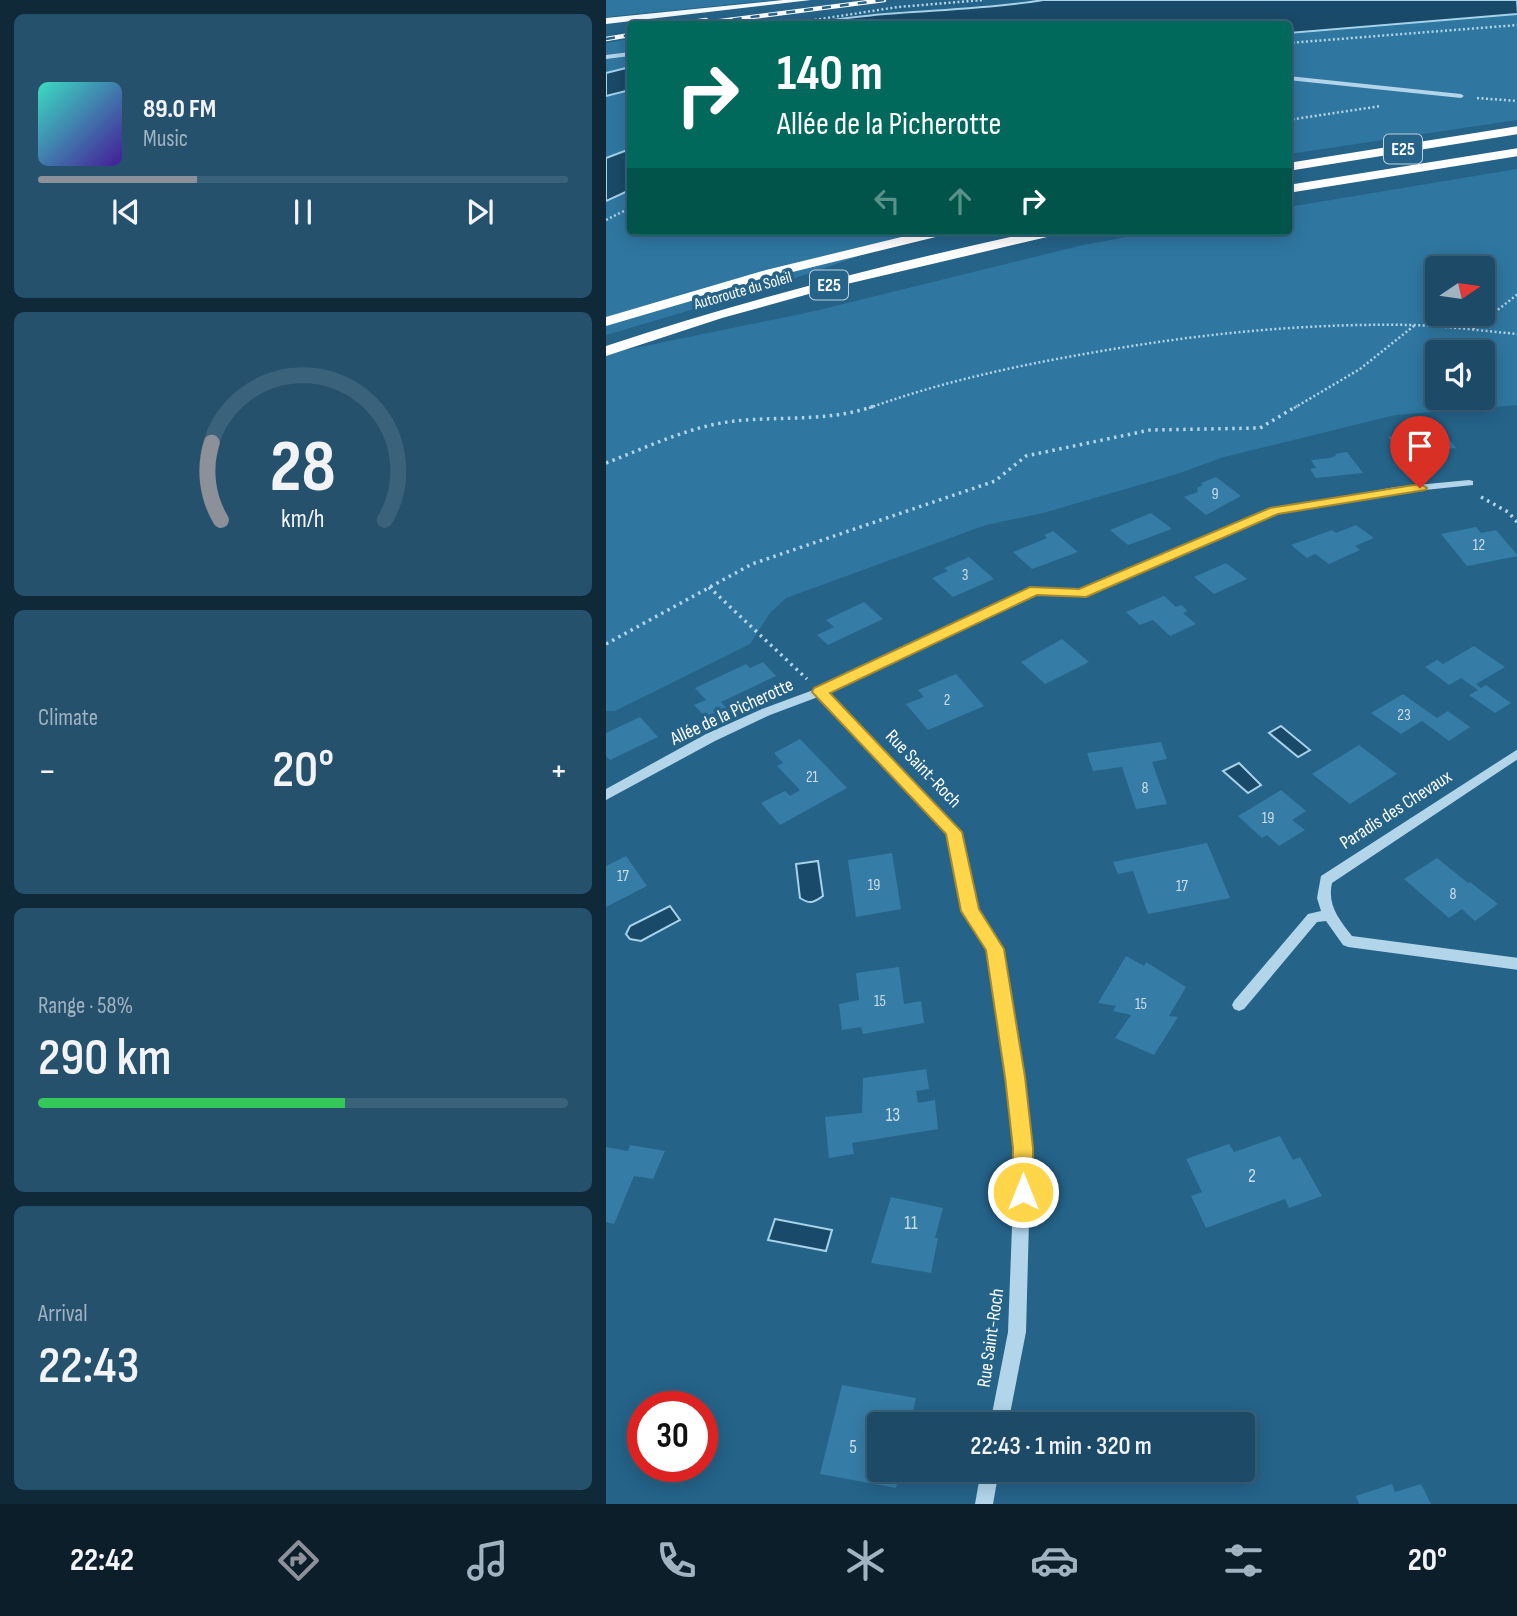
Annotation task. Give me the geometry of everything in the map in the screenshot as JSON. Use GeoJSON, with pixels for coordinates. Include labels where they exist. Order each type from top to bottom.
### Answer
{"type":"FeatureCollection","features":[{"type":"Feature","properties":{"kind":"highway","name":"E25"},"geometry":{"type":"LineString","coordinates":[[1292,166],[1518,130]]}},
{"type":"Feature","properties":{"kind":"highway","name":"E25"},"geometry":{"type":"LineString","coordinates":[[1292,188],[1518,152]]}},
{"type":"Feature","properties":{"kind":"highway","name":"Autoroute du Soleil"},"geometry":{"type":"LineString","coordinates":[[606,322],[771,273],[927,235]]}},
{"type":"Feature","properties":{"kind":"highway","name":"Autoroute du Soleil"},"geometry":{"type":"LineString","coordinates":[[606,351],[798,293],[1037,235]]}},
{"type":"Feature","properties":{"kind":"main road"},"geometry":{"type":"LineString","coordinates":[[606,21],[807,0]]}},
{"type":"Feature","properties":{"kind":"street"},"geometry":{"type":"LineString","coordinates":[[606,57],[627,54]]}},
{"type":"Feature","properties":{"kind":"street"},"geometry":{"type":"LineString","coordinates":[[1292,78],[1461,96]]}},
{"type":"Feature","properties":{"kind":"street","name":"Allée de la Picherotte"},"geometry":{"type":"LineString","coordinates":[[606,795],[640,774],[785,703],[820,692],[1035,590],[1081,594],[1275,511],[1396,490],[1469,483]]}},
{"type":"Feature","properties":{"kind":"street","name":"Rue Saint-Roch"},"geometry":{"type":"LineString","coordinates":[[820,692],[954,832],[970,911],[995,949],[1012,1053],[1023,1148],[1017,1332],[1001,1412]]}},
{"type":"Feature","properties":{"kind":"street","name":"Paradis des Chevaux"},"geometry":{"type":"LineString","coordinates":[[1328,915],[1322,893],[1326,880],[1518,753]]}},
{"type":"Feature","properties":{"kind":"street"},"geometry":{"type":"LineString","coordinates":[[1240,1005],[1313,918],[1328,915],[1349,941],[1518,964]]}},
{"type":"Feature","properties":{"kind":"street"},"geometry":{"type":"LineString","coordinates":[[984,1504],[988,1482]]}},
{"type":"Feature","properties":{"kind":"path"},"geometry":{"type":"LineString","coordinates":[[807,21],[898,7],[983,0]]}},
{"type":"Feature","properties":{"kind":"path"},"geometry":{"type":"LineString","coordinates":[[1292,43],[1518,25]]}},
{"type":"Feature","properties":{"kind":"path"},"geometry":{"type":"LineString","coordinates":[[1461,96],[1518,101]]}},
{"type":"Feature","properties":{"kind":"path"},"geometry":{"type":"LineString","coordinates":[[1292,119],[1393,105]]}},
{"type":"Feature","properties":{"kind":"path"},"geometry":{"type":"LineString","coordinates":[[606,220],[627,210]]}},
{"type":"Feature","properties":{"kind":"path"},"geometry":{"type":"LineString","coordinates":[[1473,329],[1518,294]]}},
{"type":"Feature","properties":{"kind":"path"},"geometry":{"type":"LineString","coordinates":[[606,463],[690,430],[722,424],[850,415],[922,389],[1023,365],[1188,336],[1320,325],[1416,325],[1518,334]]}},
{"type":"Feature","properties":{"kind":"path"},"geometry":{"type":"LineString","coordinates":[[606,644],[752,564],[996,481],[1026,456],[1150,430],[1260,428],[1360,369],[1416,325]]}},
{"type":"Feature","properties":{"kind":"path"},"geometry":{"type":"LineString","coordinates":[[1469,483],[1480,497],[1508,512],[1518,523]]}},
{"type":"Feature","properties":{"kind":"path"},"geometry":{"type":"LineString","coordinates":[[709,587],[820,692]]}},
{"type":"Feature","properties":{"kind":"shaded area"},"geometry":{"type":"Polygon","coordinates":[[[606,0],[775,0],[606,17],[606,0]]]}},
{"type":"Feature","properties":{"kind":"shaded area"},"geometry":{"type":"Polygon","coordinates":[[[1043,0],[1517,0],[1518,14],[1292,33],[1292,21],[826,21],[1043,0]]]}},
{"type":"Feature","properties":{"kind":"shaded area"},"geometry":{"type":"Polygon","coordinates":[[[1517,14],[1517,120],[1292,154],[1292,33],[1517,14]]]}},
{"type":"Feature","properties":{"kind":"shaded area"},"geometry":{"type":"Polygon","coordinates":[[[627,40],[627,68],[606,73],[606,43],[627,40]]]}},
{"type":"Feature","properties":{"kind":"shaded area"},"geometry":{"type":"Polygon","coordinates":[[[627,68],[627,91],[606,96],[606,73],[627,68]]]}},
{"type":"Feature","properties":{"kind":"shaded area"},"geometry":{"type":"Polygon","coordinates":[[[627,91],[627,150],[606,158],[606,96],[627,91]]]}},
{"type":"Feature","properties":{"kind":"shaded area"},"geometry":{"type":"Polygon","coordinates":[[[627,150],[627,191],[606,201],[606,158],[627,150]]]}},
{"type":"Feature","properties":{"kind":"shaded area"},"geometry":{"type":"Polygon","coordinates":[[[1517,169],[1517,405],[1495,407],[1495,340],[1425,340],[1425,410],[1456,410],[1395,415],[1224,457],[1177,474],[1043,513],[986,525],[786,598],[770,613],[750,644],[615,711],[606,711],[606,354],[815,311],[1083,245],[1137,235],[1292,235],[1292,206],[1517,169]]]}},
{"type":"Feature","properties":{"kind":"shaded area"},"geometry":{"type":"Polygon","coordinates":[[[627,191],[627,235],[920,235],[766,288],[606,335],[606,201],[627,191]]]}},
{"type":"Feature","properties":{"kind":"shaded area"},"geometry":{"type":"Polygon","coordinates":[[[1281,726],[1310,750],[1298,757],[1269,733],[1281,726]]]}},
{"type":"Feature","properties":{"kind":"shaded area"},"geometry":{"type":"Polygon","coordinates":[[[1239,763],[1261,785],[1248,793],[1223,771],[1239,763]]]}},
{"type":"Feature","properties":{"kind":"shaded area"},"geometry":{"type":"Polygon","coordinates":[[[818,861],[823,896],[810,902],[800,898],[796,864],[818,861]]]}},
{"type":"Feature","properties":{"kind":"shaded area"},"geometry":{"type":"Polygon","coordinates":[[[670,906],[680,920],[641,941],[630,939],[626,934],[630,926],[670,906]]]}},
{"type":"Feature","properties":{"kind":"shaded area"},"geometry":{"type":"Polygon","coordinates":[[[775,1219],[832,1230],[826,1251],[768,1240],[775,1219]]]}},
{"type":"Feature","properties":{"kind":"building"},"geometry":{"type":"Polygon","coordinates":[[[1422,428],[1424,431],[1440,428],[1456,448],[1410,452],[1406,446],[1396,447],[1388,437],[1422,428]]]}},
{"type":"Feature","properties":{"kind":"building"},"geometry":{"type":"Polygon","coordinates":[[[1347,452],[1363,473],[1316,478],[1310,469],[1316,468],[1311,460],[1347,452]]]}},
{"type":"Feature","properties":{"kind":"building"},"geometry":{"type":"Polygon","coordinates":[[[1216,477],[1241,496],[1206,515],[1184,497],[1198,492],[1197,488],[1203,485],[1201,483],[1216,477]]]}},
{"type":"Feature","properties":{"kind":"building"},"geometry":{"type":"Polygon","coordinates":[[[1151,513],[1172,529],[1128,545],[1110,530],[1151,513]]]}},
{"type":"Feature","properties":{"kind":"building"},"geometry":{"type":"Polygon","coordinates":[[[1356,525],[1374,538],[1355,546],[1360,550],[1329,564],[1315,554],[1307,558],[1291,545],[1332,530],[1336,533],[1356,525]]]}},
{"type":"Feature","properties":{"kind":"building"},"geometry":{"type":"Polygon","coordinates":[[[1476,527],[1481,533],[1496,530],[1518,556],[1467,566],[1441,534],[1476,527]]]}},
{"type":"Feature","properties":{"kind":"building"},"geometry":{"type":"Polygon","coordinates":[[[1053,531],[1078,552],[1032,569],[1013,552],[1047,538],[1044,535],[1053,531]]]}},
{"type":"Feature","properties":{"kind":"building"},"geometry":{"type":"Polygon","coordinates":[[[969,557],[994,579],[953,597],[932,578],[948,571],[944,568],[969,557]]]}},
{"type":"Feature","properties":{"kind":"building"},"geometry":{"type":"Polygon","coordinates":[[[1226,563],[1247,579],[1214,594],[1194,577],[1226,563]]]}},
{"type":"Feature","properties":{"kind":"building"},"geometry":{"type":"Polygon","coordinates":[[[1164,596],[1176,607],[1181,605],[1188,611],[1183,613],[1196,624],[1170,636],[1153,620],[1140,625],[1126,612],[1164,596]]]}},
{"type":"Feature","properties":{"kind":"building"},"geometry":{"type":"Polygon","coordinates":[[[864,602],[883,619],[828,645],[817,635],[834,627],[826,620],[864,602]]]}},
{"type":"Feature","properties":{"kind":"building"},"geometry":{"type":"Polygon","coordinates":[[[1062,639],[1089,662],[1045,684],[1021,662],[1062,639]]]}},
{"type":"Feature","properties":{"kind":"building"},"geometry":{"type":"Polygon","coordinates":[[[1474,646],[1505,667],[1476,684],[1481,688],[1486,685],[1511,703],[1495,713],[1469,695],[1478,690],[1461,678],[1449,685],[1425,667],[1437,660],[1443,664],[1474,646]]]}},
{"type":"Feature","properties":{"kind":"building"},"geometry":{"type":"Polygon","coordinates":[[[763,662],[776,676],[721,702],[728,710],[708,720],[694,705],[706,700],[695,688],[746,664],[750,668],[763,662]]]}},
{"type":"Feature","properties":{"kind":"building"},"geometry":{"type":"Polygon","coordinates":[[[956,674],[984,706],[928,730],[906,704],[924,697],[918,690],[956,674]]]}},
{"type":"Feature","properties":{"kind":"building"},"geometry":{"type":"Polygon","coordinates":[[[1403,694],[1437,718],[1448,711],[1470,727],[1449,741],[1422,721],[1401,734],[1371,713],[1403,694]]]}},
{"type":"Feature","properties":{"kind":"building"},"geometry":{"type":"Polygon","coordinates":[[[640,717],[658,737],[610,760],[606,756],[606,733],[640,717]]]}},
{"type":"Feature","properties":{"kind":"building"},"geometry":{"type":"Polygon","coordinates":[[[800,739],[847,788],[780,825],[761,803],[785,791],[790,796],[800,790],[777,766],[783,763],[774,753],[800,739]]]}},
{"type":"Feature","properties":{"kind":"building"},"geometry":{"type":"Polygon","coordinates":[[[1161,742],[1167,759],[1152,762],[1167,804],[1136,809],[1122,767],[1093,771],[1087,753],[1161,742]]]}},
{"type":"Feature","properties":{"kind":"building"},"geometry":{"type":"Polygon","coordinates":[[[1359,745],[1397,774],[1350,804],[1312,774],[1359,745]]]}},
{"type":"Feature","properties":{"kind":"building"},"geometry":{"type":"Polygon","coordinates":[[[1281,790],[1306,811],[1292,820],[1305,830],[1279,846],[1267,835],[1262,838],[1238,816],[1281,790]]]}},
{"type":"Feature","properties":{"kind":"building"},"geometry":{"type":"Polygon","coordinates":[[[1207,843],[1230,898],[1148,914],[1133,871],[1118,874],[1113,862],[1207,843]]]}},
{"type":"Feature","properties":{"kind":"building"},"geometry":{"type":"Polygon","coordinates":[[[892,853],[901,909],[856,917],[848,860],[892,853]]]}},
{"type":"Feature","properties":{"kind":"building"},"geometry":{"type":"Polygon","coordinates":[[[626,856],[647,886],[606,907],[606,866],[626,856]]]}},
{"type":"Feature","properties":{"kind":"building"},"geometry":{"type":"Polygon","coordinates":[[[1437,858],[1498,904],[1475,921],[1462,909],[1449,918],[1404,879],[1437,858]]]}},
{"type":"Feature","properties":{"kind":"building"},"geometry":{"type":"Polygon","coordinates":[[[1126,956],[1144,966],[1146,962],[1186,987],[1169,1016],[1178,1017],[1154,1055],[1115,1038],[1131,1015],[1113,1011],[1116,1006],[1098,1003],[1126,956]]]}},
{"type":"Feature","properties":{"kind":"building"},"geometry":{"type":"Polygon","coordinates":[[[899,967],[904,1004],[921,1001],[924,1023],[863,1034],[861,1027],[842,1030],[839,1004],[859,1000],[856,973],[899,967]]]}},
{"type":"Feature","properties":{"kind":"building"},"geometry":{"type":"Polygon","coordinates":[[[926,1069],[929,1089],[916,1091],[918,1103],[935,1100],[938,1129],[852,1143],[854,1154],[829,1158],[825,1117],[862,1113],[863,1078],[926,1069]]]}},
{"type":"Feature","properties":{"kind":"building"},"geometry":{"type":"Polygon","coordinates":[[[1280,1136],[1293,1160],[1300,1157],[1322,1196],[1289,1208],[1285,1199],[1206,1228],[1191,1196],[1202,1192],[1186,1159],[1229,1144],[1234,1152],[1280,1136]]]}},
{"type":"Feature","properties":{"kind":"building"},"geometry":{"type":"Polygon","coordinates":[[[630,1145],[665,1151],[653,1179],[634,1176],[614,1224],[606,1222],[606,1147],[628,1151],[630,1145]]]}},
{"type":"Feature","properties":{"kind":"building"},"geometry":{"type":"Polygon","coordinates":[[[891,1197],[943,1208],[935,1238],[938,1238],[931,1273],[871,1263],[891,1197]]]}},
{"type":"Feature","properties":{"kind":"building"},"geometry":{"type":"Polygon","coordinates":[[[842,1385],[916,1398],[913,1412],[867,1412],[867,1482],[897,1482],[896,1488],[820,1474],[842,1385]]]}},
{"type":"Feature","properties":{"kind":"building"},"geometry":{"type":"Polygon","coordinates":[[[1392,1484],[1395,1492],[1421,1484],[1431,1504],[1359,1504],[1356,1496],[1392,1484]]]}},
{"type":"Feature","properties":{"kind":"railway"},"geometry":{"type":"LineString","coordinates":[[720,21],[884,0]]}},
{"type":"Feature","properties":{"kind":"railway"},"geometry":{"type":"LineString","coordinates":[[699,21],[706,20]]}},
{"type":"Feature","properties":{"kind":"railway"},"geometry":{"type":"LineString","coordinates":[[606,39],[627,36]]}},
{"type":"Feature","properties":{"kind":"route"},"geometry":{"type":"LineString","coordinates":[[1023,1192],[1023,1148],[1015,1077],[995,949],[970,911],[954,832],[820,692],[1035,590],[1081,594],[1275,511],[1420,488]]}}]}
